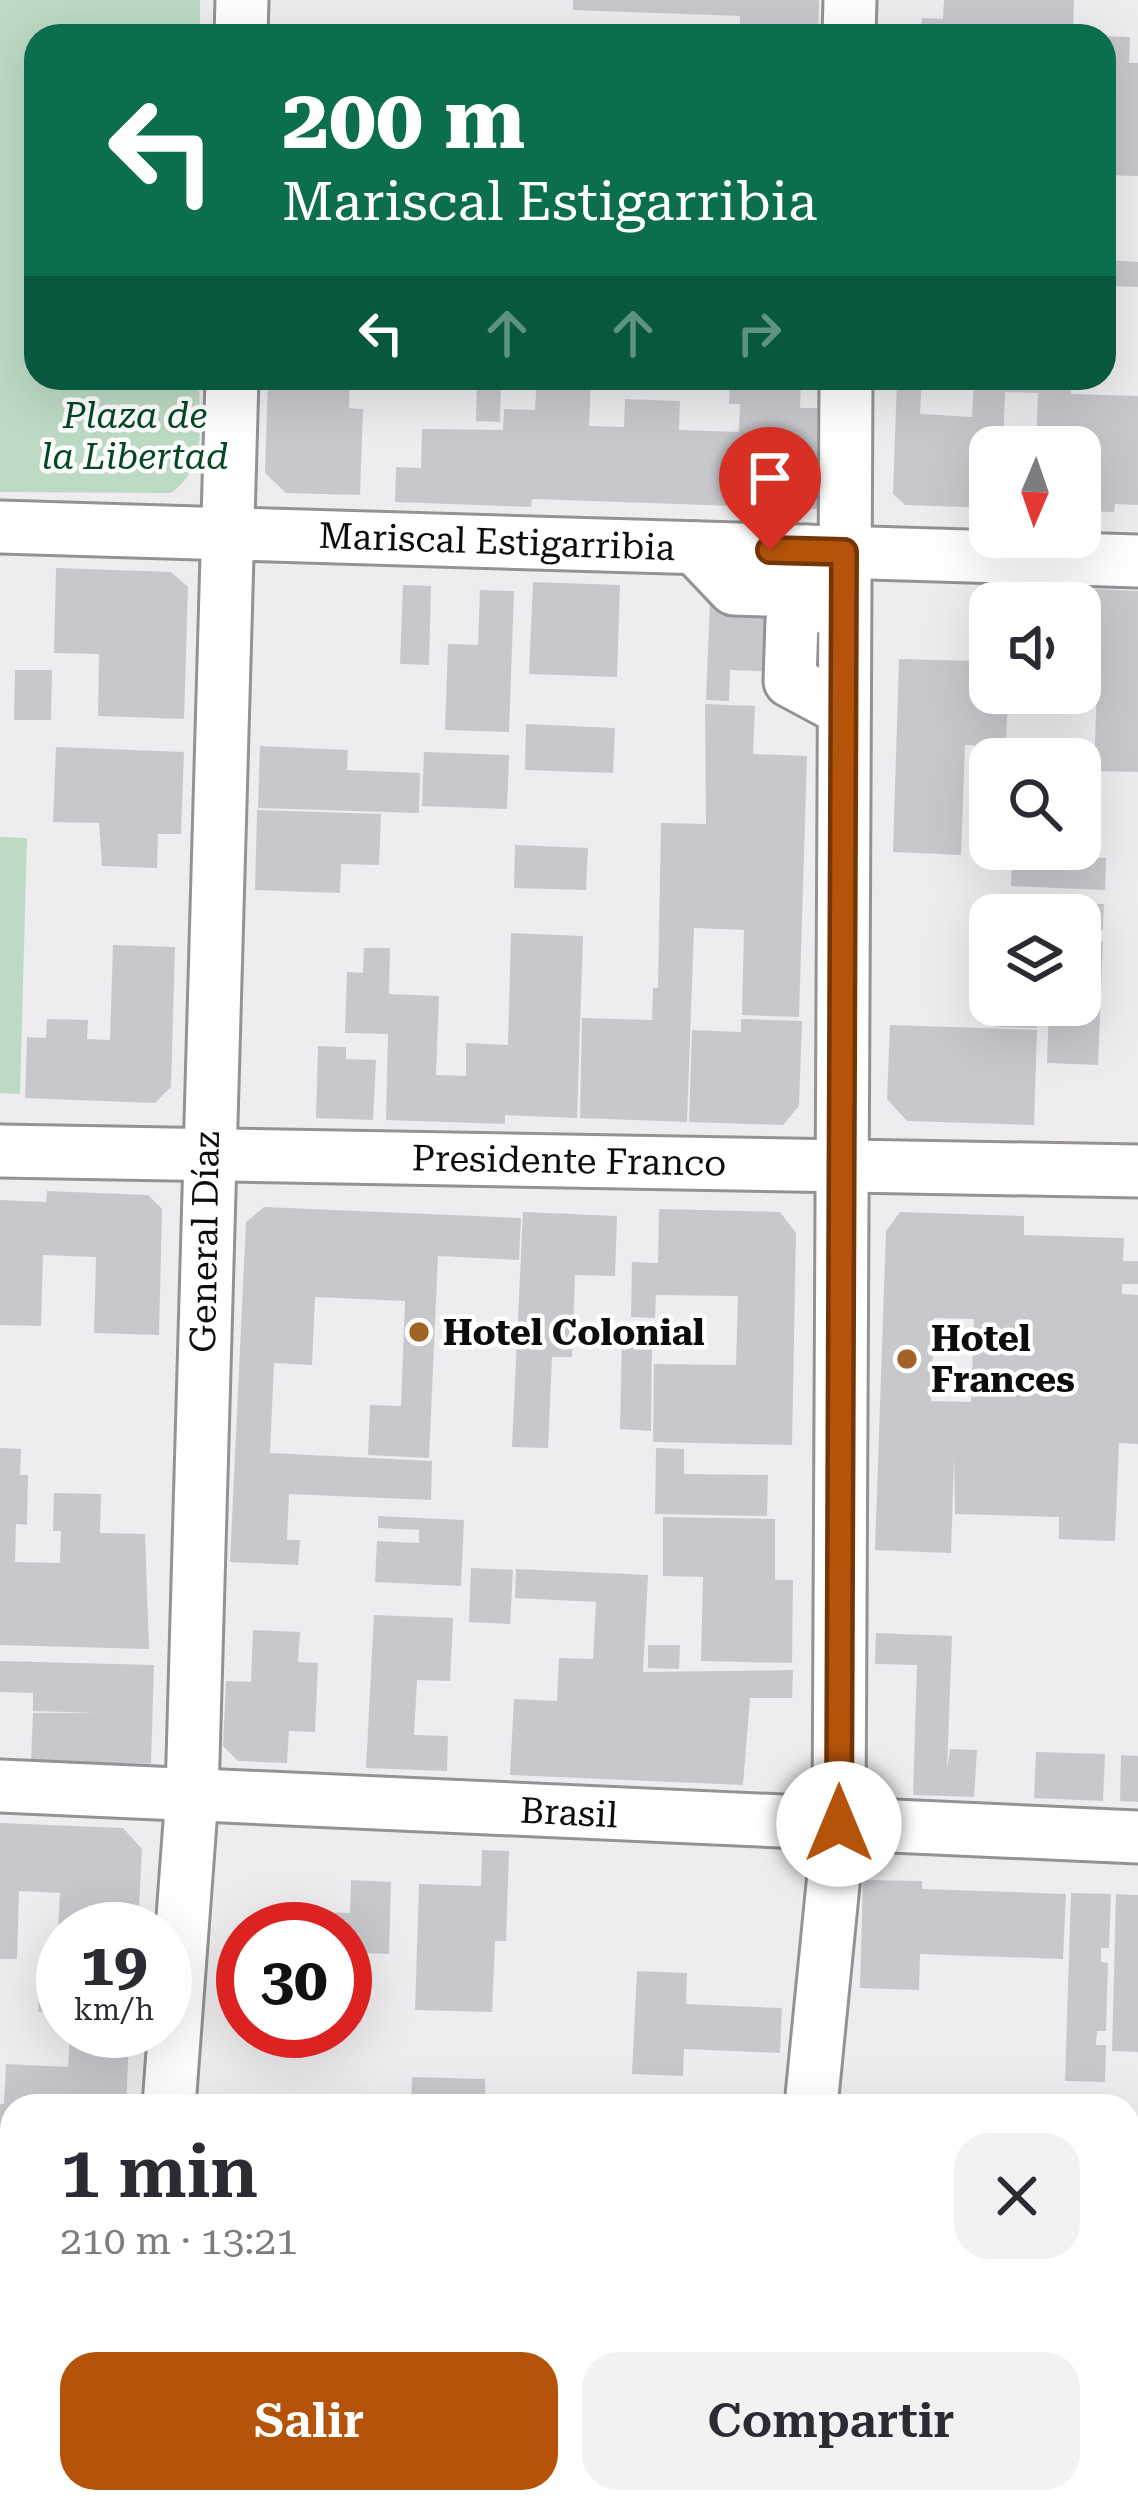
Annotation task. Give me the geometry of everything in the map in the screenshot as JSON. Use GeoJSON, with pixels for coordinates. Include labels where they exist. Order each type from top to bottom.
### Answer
{"type":"FeatureCollection","features":[{"type":"Feature","properties":{"kind":"street","name":"General Díaz"},"geometry":{"type":"LineString","coordinates":[[171,2094],[191,1796],[232,390]]}},
{"type":"Feature","properties":{"kind":"street"},"geometry":{"type":"LineString","coordinates":[[812,2094],[839,1824],[844,710],[832,562],[845,390]]}},
{"type":"Feature","properties":{"kind":"street","name":"Mariscal Estigarribia"},"geometry":{"type":"LineString","coordinates":[[0,527],[695,548],[832,562],[1138,561]]}},
{"type":"Feature","properties":{"kind":"street"},"geometry":{"type":"LineString","coordinates":[[695,548],[734,590],[779,605]]}},
{"type":"Feature","properties":{"kind":"street"},"geometry":{"type":"LineString","coordinates":[[779,605],[832,562]]}},
{"type":"Feature","properties":{"kind":"street"},"geometry":{"type":"LineString","coordinates":[[779,605],[790,681],[844,710]]}},
{"type":"Feature","properties":{"kind":"street","name":"Presidente Franco"},"geometry":{"type":"LineString","coordinates":[[0,1151],[1138,1171]]}},
{"type":"Feature","properties":{"kind":"street","name":"Brasil"},"geometry":{"type":"LineString","coordinates":[[0,1786],[1138,1838]]}},
{"type":"Feature","properties":{"kind":"green space","name":"Plaza de la Libertad"},"geometry":{"type":"Polygon","coordinates":[[[0,0],[200,0],[200,24],[24,24],[24,390],[199,390],[197,456],[171,493],[0,492],[0,0]]]}},
{"type":"Feature","properties":{"kind":"green space"},"geometry":{"type":"Polygon","coordinates":[[[0,837],[27,838],[20,1094],[0,1093],[0,837]]]}},
{"type":"Feature","properties":{"kind":"building"},"geometry":{"type":"Polygon","coordinates":[[[573,0],[819,0],[818,24],[740,24],[740,16],[573,10],[573,0]]]}},
{"type":"Feature","properties":{"kind":"building"},"geometry":{"type":"Polygon","coordinates":[[[944,0],[1074,0],[1073,24],[922,24],[922,18],[943,19],[944,0]]]}},
{"type":"Feature","properties":{"kind":"building"},"geometry":{"type":"Polygon","coordinates":[[[1116,36],[1130,37],[1129,63],[1138,63],[1138,176],[1116,175],[1116,36]]]}},
{"type":"Feature","properties":{"kind":"building"},"geometry":{"type":"Polygon","coordinates":[[[1116,261],[1138,262],[1138,287],[1116,286],[1116,261]]]}},
{"type":"Feature","properties":{"kind":"building"},"geometry":{"type":"Polygon","coordinates":[[[268,390],[350,390],[349,408],[363,409],[360,495],[286,493],[265,473],[268,390]]]}},
{"type":"Feature","properties":{"kind":"building"},"geometry":{"type":"Polygon","coordinates":[[[477,390],[501,390],[500,422],[476,421],[477,390]]]}},
{"type":"Feature","properties":{"kind":"building"},"geometry":{"type":"Polygon","coordinates":[[[536,390],[590,390],[589,426],[624,427],[625,399],[680,401],[679,430],[739,432],[740,404],[729,404],[730,390],[801,390],[800,408],[823,408],[820,509],[532,499],[531,507],[395,502],[396,467],[421,468],[422,429],[503,430],[504,409],[535,410],[536,390]]]}},
{"type":"Feature","properties":{"kind":"building"},"geometry":{"type":"Polygon","coordinates":[[[897,390],[921,390],[920,414],[972,417],[973,390],[1138,396],[1138,505],[1115,504],[1114,512],[1101,512],[1101,426],[1037,426],[1038,393],[1005,392],[1004,426],[969,426],[969,507],[905,505],[893,494],[897,390]]]}},
{"type":"Feature","properties":{"kind":"building"},"geometry":{"type":"Polygon","coordinates":[[[56,568],[171,572],[188,587],[184,719],[98,716],[99,654],[54,653],[56,568]]]}},
{"type":"Feature","properties":{"kind":"building"},"geometry":{"type":"Polygon","coordinates":[[[711,576],[792,579],[809,673],[730,670],[729,701],[706,700],[711,576]]]}},
{"type":"Feature","properties":{"kind":"building"},"geometry":{"type":"Polygon","coordinates":[[[533,582],[620,585],[617,677],[529,674],[533,582]]]}},
{"type":"Feature","properties":{"kind":"building"},"geometry":{"type":"Polygon","coordinates":[[[403,585],[431,586],[429,665],[400,664],[403,585]]]}},
{"type":"Feature","properties":{"kind":"building"},"geometry":{"type":"Polygon","coordinates":[[[1101,589],[1138,591],[1138,772],[1101,771],[1101,738],[1095,738],[1096,714],[1101,714],[1101,589]]]}},
{"type":"Feature","properties":{"kind":"building"},"geometry":{"type":"Polygon","coordinates":[[[480,590],[514,591],[509,732],[445,730],[448,644],[478,645],[480,590]]]}},
{"type":"Feature","properties":{"kind":"building"},"geometry":{"type":"Polygon","coordinates":[[[899,659],[969,661],[969,714],[1007,714],[1006,738],[969,738],[965,745],[961,855],[893,852],[899,659]]]}},
{"type":"Feature","properties":{"kind":"building"},"geometry":{"type":"Polygon","coordinates":[[[15,670],[52,670],[51,720],[14,720],[15,670]]]}},
{"type":"Feature","properties":{"kind":"building"},"geometry":{"type":"Polygon","coordinates":[[[705,704],[755,706],[753,754],[807,756],[799,1017],[742,1015],[744,930],[694,928],[687,1122],[580,1118],[582,1018],[652,1020],[653,988],[658,988],[661,823],[706,824],[705,704]]]}},
{"type":"Feature","properties":{"kind":"building"},"geometry":{"type":"Polygon","coordinates":[[[526,724],[615,728],[613,773],[525,770],[526,724]]]}},
{"type":"Feature","properties":{"kind":"building"},"geometry":{"type":"Polygon","coordinates":[[[260,746],[348,750],[347,770],[420,773],[419,813],[258,808],[260,746]]]}},
{"type":"Feature","properties":{"kind":"building"},"geometry":{"type":"Polygon","coordinates":[[[56,747],[184,752],[181,834],[158,834],[157,868],[102,866],[99,823],[53,822],[56,747]]]}},
{"type":"Feature","properties":{"kind":"building"},"geometry":{"type":"Polygon","coordinates":[[[424,752],[509,755],[507,809],[422,806],[424,752]]]}},
{"type":"Feature","properties":{"kind":"building"},"geometry":{"type":"Polygon","coordinates":[[[257,810],[381,814],[379,865],[341,864],[340,893],[255,890],[257,810]]]}},
{"type":"Feature","properties":{"kind":"building"},"geometry":{"type":"Polygon","coordinates":[[[515,845],[588,848],[586,890],[514,888],[515,845]]]}},
{"type":"Feature","properties":{"kind":"building"},"geometry":{"type":"Polygon","coordinates":[[[1101,858],[1106,858],[1105,890],[1011,886],[1012,870],[1101,870],[1101,858]]]}},
{"type":"Feature","properties":{"kind":"building"},"geometry":{"type":"Polygon","coordinates":[[[511,933],[583,936],[577,1118],[505,1115],[505,1124],[386,1120],[388,1034],[345,1033],[347,972],[363,973],[364,948],[390,948],[389,994],[439,996],[436,1075],[466,1076],[466,1043],[508,1045],[511,933]]]}},
{"type":"Feature","properties":{"kind":"building"},"geometry":{"type":"Polygon","coordinates":[[[113,945],[175,947],[171,1087],[155,1103],[25,1098],[27,1037],[46,1038],[47,1019],[88,1020],[87,1039],[110,1040],[113,945]]]}},
{"type":"Feature","properties":{"kind":"building"},"geometry":{"type":"Polygon","coordinates":[[[741,1019],[802,1021],[799,1106],[783,1125],[689,1122],[692,1030],[741,1032],[741,1019]]]}},
{"type":"Feature","properties":{"kind":"building"},"geometry":{"type":"Polygon","coordinates":[[[890,1025],[1037,1030],[1034,1125],[907,1121],[887,1099],[890,1025]]]}},
{"type":"Feature","properties":{"kind":"building"},"geometry":{"type":"Polygon","coordinates":[[[1048,1026],[1100,1026],[1098,1065],[1047,1063],[1048,1026]]]}},
{"type":"Feature","properties":{"kind":"building"},"geometry":{"type":"Polygon","coordinates":[[[318,1046],[346,1047],[346,1059],[376,1060],[373,1120],[316,1118],[318,1046]]]}},
{"type":"Feature","properties":{"kind":"building"},"geometry":{"type":"Polygon","coordinates":[[[47,1191],[148,1195],[162,1209],[159,1335],[94,1333],[96,1257],[43,1255],[41,1326],[0,1325],[0,1200],[46,1202],[47,1191]]]}},
{"type":"Feature","properties":{"kind":"building"},"geometry":{"type":"Polygon","coordinates":[[[264,1207],[521,1218],[519,1260],[438,1256],[429,1458],[368,1455],[370,1405],[401,1406],[405,1301],[315,1297],[312,1365],[274,1363],[270,1453],[432,1461],[431,1500],[289,1494],[287,1540],[300,1540],[298,1565],[230,1562],[246,1222],[264,1207]]]}},
{"type":"Feature","properties":{"kind":"building"},"geometry":{"type":"Polygon","coordinates":[[[659,1209],[780,1212],[796,1233],[792,1445],[653,1442],[654,1364],[736,1365],[738,1296],[656,1295],[655,1318],[631,1317],[632,1262],[658,1263],[659,1209]]]}},
{"type":"Feature","properties":{"kind":"building"},"geometry":{"type":"Polygon","coordinates":[[[523,1212],[617,1216],[615,1276],[575,1275],[572,1357],[552,1357],[548,1448],[512,1447],[523,1212]]]}},
{"type":"Feature","properties":{"kind":"building"},"geometry":{"type":"Polygon","coordinates":[[[900,1212],[1024,1216],[1024,1235],[1124,1238],[1123,1261],[1138,1261],[1138,1284],[1122,1284],[1122,1294],[1138,1295],[1138,1444],[1119,1443],[1115,1541],[1059,1539],[1059,1517],[955,1514],[954,1457],[951,1553],[875,1550],[886,1231],[900,1212]],[[934,1318],[931,1401],[971,1402],[974,1319],[934,1318]]]}},
{"type":"Feature","properties":{"kind":"building"},"geometry":{"type":"Polygon","coordinates":[[[622,1333],[652,1334],[651,1431],[620,1429],[622,1333]]]}},
{"type":"Feature","properties":{"kind":"building"},"geometry":{"type":"Polygon","coordinates":[[[0,1448],[21,1449],[20,1475],[28,1475],[27,1525],[16,1524],[15,1562],[60,1563],[61,1531],[53,1531],[54,1493],[101,1494],[100,1533],[145,1534],[149,1649],[0,1645],[0,1448]]]}},
{"type":"Feature","properties":{"kind":"building"},"geometry":{"type":"Polygon","coordinates":[[[656,1448],[684,1449],[684,1474],[768,1475],[767,1516],[655,1514],[656,1448]]]}},
{"type":"Feature","properties":{"kind":"building"},"geometry":{"type":"Polygon","coordinates":[[[378,1516],[464,1520],[461,1586],[375,1582],[377,1541],[419,1543],[419,1530],[378,1528],[378,1516]]]}},
{"type":"Feature","properties":{"kind":"building"},"geometry":{"type":"Polygon","coordinates":[[[663,1517],[775,1519],[775,1580],[793,1580],[792,1663],[701,1661],[703,1577],[663,1576],[663,1517]]]}},
{"type":"Feature","properties":{"kind":"building"},"geometry":{"type":"Polygon","coordinates":[[[471,1568],[513,1570],[510,1624],[469,1622],[471,1568]]]}},
{"type":"Feature","properties":{"kind":"building"},"geometry":{"type":"Polygon","coordinates":[[[516,1569],[648,1575],[643,1672],[793,1670],[792,1698],[750,1698],[743,1785],[510,1775],[514,1699],[557,1701],[559,1658],[593,1659],[596,1602],[515,1598],[516,1569]]]}},
{"type":"Feature","properties":{"kind":"building"},"geometry":{"type":"Polygon","coordinates":[[[374,1615],[453,1618],[450,1681],[417,1680],[414,1735],[448,1736],[447,1771],[366,1768],[374,1615]]]}},
{"type":"Feature","properties":{"kind":"building"},"geometry":{"type":"Polygon","coordinates":[[[253,1630],[300,1632],[298,1662],[318,1663],[315,1732],[289,1731],[287,1763],[238,1761],[223,1746],[226,1681],[251,1682],[253,1630]]]}},
{"type":"Feature","properties":{"kind":"building"},"geometry":{"type":"Polygon","coordinates":[[[876,1633],[952,1636],[947,1771],[950,1749],[977,1750],[974,1797],[913,1795],[917,1665],[875,1664],[876,1633]]]}},
{"type":"Feature","properties":{"kind":"building"},"geometry":{"type":"Polygon","coordinates":[[[648,1645],[680,1645],[679,1669],[648,1668],[648,1645]]]}},
{"type":"Feature","properties":{"kind":"building"},"geometry":{"type":"Polygon","coordinates":[[[0,1661],[154,1665],[151,1764],[31,1760],[33,1713],[96,1713],[33,1711],[33,1693],[0,1692],[0,1661]]]}},
{"type":"Feature","properties":{"kind":"building"},"geometry":{"type":"Polygon","coordinates":[[[1036,1752],[1105,1754],[1103,1801],[1034,1798],[1036,1752]]]}},
{"type":"Feature","properties":{"kind":"building"},"geometry":{"type":"Polygon","coordinates":[[[1121,1755],[1138,1756],[1138,1802],[1120,1801],[1121,1755]]]}},
{"type":"Feature","properties":{"kind":"building"},"geometry":{"type":"Polygon","coordinates":[[[0,1823],[123,1828],[142,1849],[139,1902],[60,1902],[60,1893],[19,1891],[17,1959],[0,1959],[0,1823]]]}},
{"type":"Feature","properties":{"kind":"building"},"geometry":{"type":"Polygon","coordinates":[[[482,1850],[509,1851],[506,1941],[495,1941],[492,2012],[415,2010],[419,1884],[481,1886],[482,1850]]]}},
{"type":"Feature","properties":{"kind":"building"},"geometry":{"type":"Polygon","coordinates":[[[351,1880],[391,1882],[389,1954],[372,1953],[372,1902],[350,1902],[351,1880]]]}},
{"type":"Feature","properties":{"kind":"building"},"geometry":{"type":"Polygon","coordinates":[[[863,1880],[922,1881],[922,1889],[1066,1894],[1063,1959],[920,1954],[919,1990],[860,1988],[863,1880]]]}},
{"type":"Feature","properties":{"kind":"building"},"geometry":{"type":"Polygon","coordinates":[[[1071,1893],[1111,1894],[1109,1948],[1101,1948],[1101,1962],[1108,1963],[1106,2031],[1097,2031],[1096,2045],[1106,2045],[1105,2082],[1065,2081],[1071,1893]]]}},
{"type":"Feature","properties":{"kind":"building"},"geometry":{"type":"Polygon","coordinates":[[[1116,1894],[1138,1895],[1138,2052],[1112,2051],[1116,1894]]]}},
{"type":"Feature","properties":{"kind":"building"},"geometry":{"type":"Polygon","coordinates":[[[637,1971],[687,1973],[686,2004],[782,2008],[780,2053],[684,2049],[683,2076],[632,2074],[637,1971]]]}},
{"type":"Feature","properties":{"kind":"building"},"geometry":{"type":"Polygon","coordinates":[[[69,2058],[128,2058],[127,2094],[4,2094],[6,2064],[68,2067],[69,2058]]]}},
{"type":"Feature","properties":{"kind":"building"},"geometry":{"type":"Polygon","coordinates":[[[412,2077],[485,2079],[485,2094],[411,2094],[412,2077]]]}},
{"type":"Feature","properties":{"kind":"place","name":"Hotel Colonial"},"geometry":{"type":"Point","coordinates":[419,1332]}},
{"type":"Feature","properties":{"kind":"place","name":"Hotel Frances"},"geometry":{"type":"Point","coordinates":[907,1359]}},
{"type":"Feature","properties":{"kind":"route"},"geometry":{"type":"LineString","coordinates":[[770,550],[844,552],[839,1824]]}}]}
